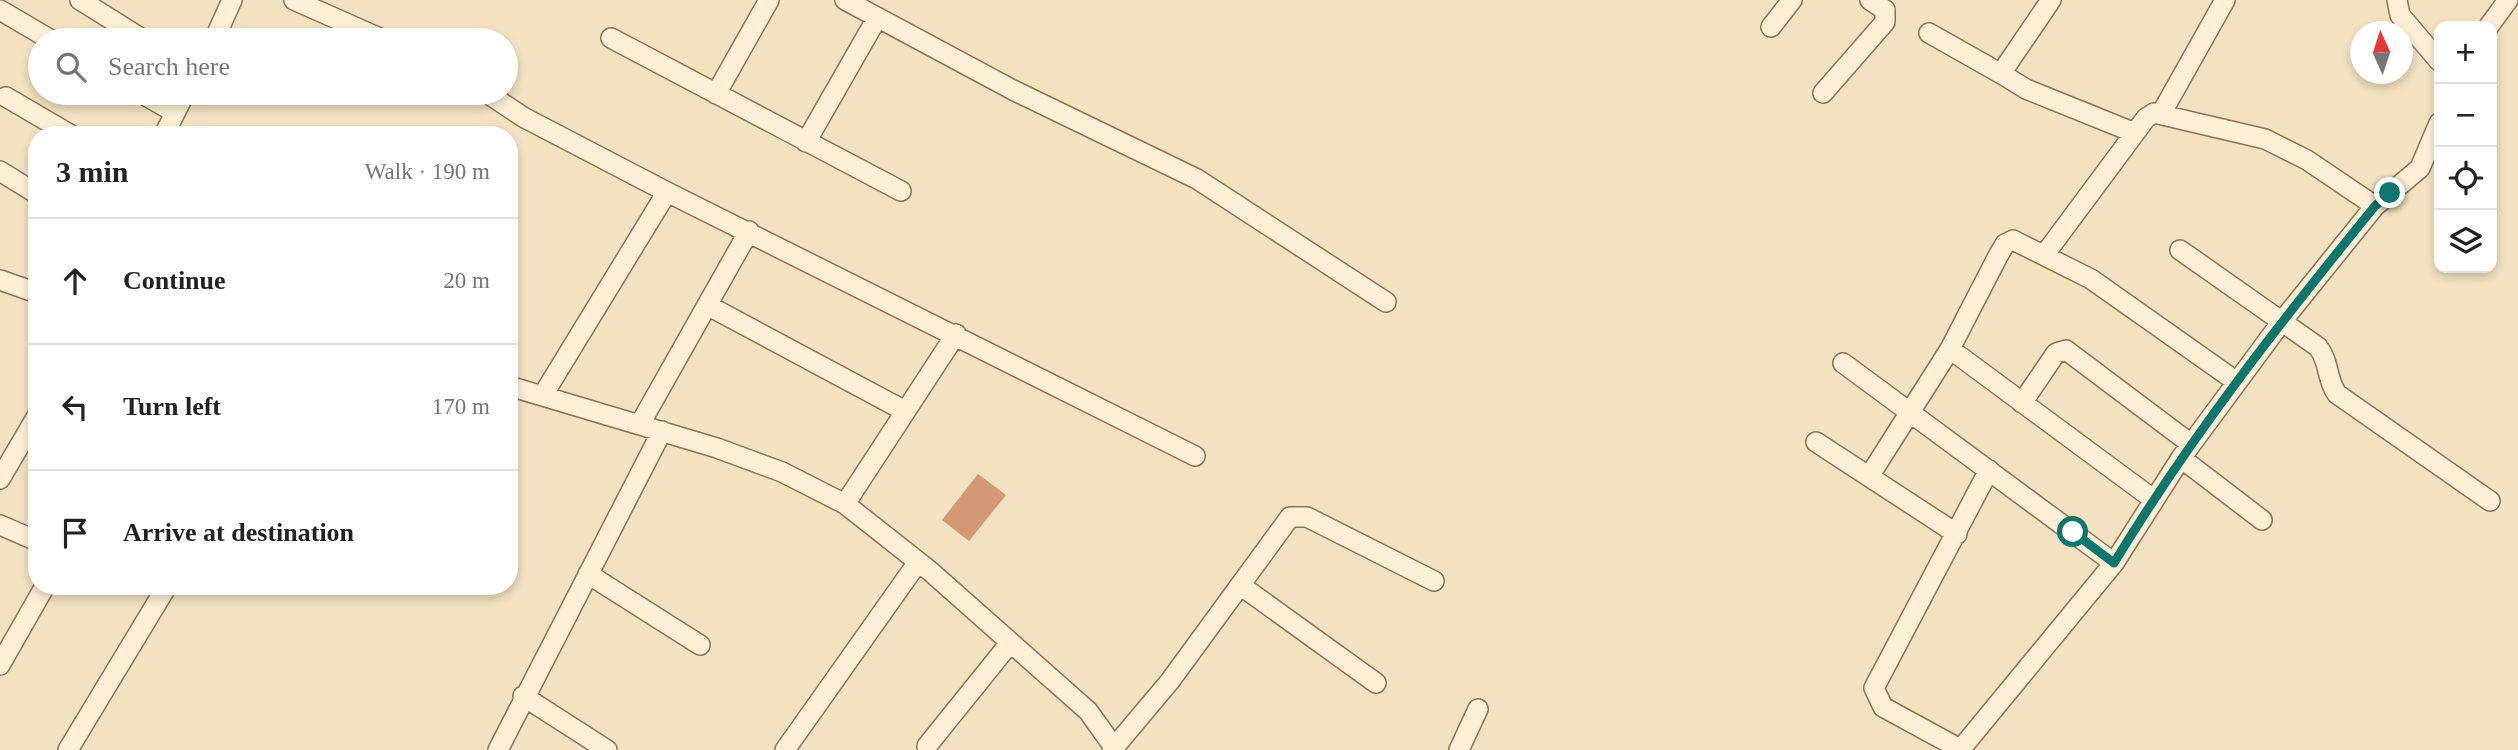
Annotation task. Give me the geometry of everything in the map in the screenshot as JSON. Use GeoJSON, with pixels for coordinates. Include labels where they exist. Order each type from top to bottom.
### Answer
{"type":"FeatureCollection","features":[{"type":"Feature","properties":{"kind":"street"},"geometry":{"type":"LineString","coordinates":[[80,0],[125,28]]}},
{"type":"Feature","properties":{"kind":"street"},"geometry":{"type":"LineString","coordinates":[[219,28],[232,0]]}},
{"type":"Feature","properties":{"kind":"street"},"geometry":{"type":"LineString","coordinates":[[294,0],[357,28]]}},
{"type":"Feature","properties":{"kind":"street"},"geometry":{"type":"LineString","coordinates":[[716,94],[769,0]]}},
{"type":"Feature","properties":{"kind":"street"},"geometry":{"type":"LineString","coordinates":[[845,0],[1013,90],[1198,179],[1386,302]]}},
{"type":"Feature","properties":{"kind":"street"},"geometry":{"type":"LineString","coordinates":[[1771,27],[1792,0]]}},
{"type":"Feature","properties":{"kind":"street"},"geometry":{"type":"LineString","coordinates":[[1823,93],[1885,22],[1885,10],[1870,0]]}},
{"type":"Feature","properties":{"kind":"street"},"geometry":{"type":"LineString","coordinates":[[2005,76],[2004,69],[2051,0]]}},
{"type":"Feature","properties":{"kind":"street"},"geometry":{"type":"LineString","coordinates":[[2161,114],[2225,0]]}},
{"type":"Feature","properties":{"kind":"street"},"geometry":{"type":"LineString","coordinates":[[2397,0],[2400,15],[2434,55]]}},
{"type":"Feature","properties":{"kind":"street"},"geometry":{"type":"LineString","coordinates":[[2493,21],[2508,0]]}},
{"type":"Feature","properties":{"kind":"street"},"geometry":{"type":"LineString","coordinates":[[0,10],[31,28]]}},
{"type":"Feature","properties":{"kind":"street"},"geometry":{"type":"LineString","coordinates":[[806,142],[877,18]]}},
{"type":"Feature","properties":{"kind":"street"},"geometry":{"type":"LineString","coordinates":[[1929,33],[2026,89],[2135,133]]}},
{"type":"Feature","properties":{"kind":"street"},"geometry":{"type":"LineString","coordinates":[[611,38],[901,191]]}},
{"type":"Feature","properties":{"kind":"street"},"geometry":{"type":"LineString","coordinates":[[6,97],[56,126]]}},
{"type":"Feature","properties":{"kind":"street"},"geometry":{"type":"LineString","coordinates":[[162,105],[174,112]]}},
{"type":"Feature","properties":{"kind":"street"},"geometry":{"type":"LineString","coordinates":[[167,126],[178,105]]}},
{"type":"Feature","properties":{"kind":"street"},"geometry":{"type":"LineString","coordinates":[[505,105],[667,192],[956,334],[1195,456]]}},
{"type":"Feature","properties":{"kind":"street"},"geometry":{"type":"LineString","coordinates":[[2045,254],[2146,118],[2154,113],[2265,139],[2307,160],[2375,206]]}},
{"type":"Feature","properties":{"kind":"street"},"geometry":{"type":"LineString","coordinates":[[1989,470],[1874,688],[1878,702],[1883,707],[1960,750],[2114,563],[2186,451],[2283,320],[2375,206],[2420,168],[2434,135]]}},
{"type":"Feature","properties":{"kind":"street"},"geometry":{"type":"LineString","coordinates":[[0,171],[28,188]]}},
{"type":"Feature","properties":{"kind":"street"},"geometry":{"type":"LineString","coordinates":[[542,395],[667,192]]}},
{"type":"Feature","properties":{"kind":"street"},"geometry":{"type":"LineString","coordinates":[[640,424],[749,231]]}},
{"type":"Feature","properties":{"kind":"street"},"geometry":{"type":"LineString","coordinates":[[1870,475],[1950,349],[2006,244],[2013,240],[2091,279],[2237,382]]}},
{"type":"Feature","properties":{"kind":"street"},"geometry":{"type":"LineString","coordinates":[[2180,250],[2283,320],[2323,354],[2337,394],[2490,501]]}},
{"type":"Feature","properties":{"kind":"street"},"geometry":{"type":"LineString","coordinates":[[0,280],[28,290]]}},
{"type":"Feature","properties":{"kind":"street"},"geometry":{"type":"LineString","coordinates":[[707,305],[905,411]]}},
{"type":"Feature","properties":{"kind":"street"},"geometry":{"type":"LineString","coordinates":[[845,504],[956,334]]}},
{"type":"Feature","properties":{"kind":"street"},"geometry":{"type":"LineString","coordinates":[[1950,349],[2153,499]]}},
{"type":"Feature","properties":{"kind":"street"},"geometry":{"type":"LineString","coordinates":[[2022,403],[2056,353],[2066,350],[2186,451],[2262,520]]}},
{"type":"Feature","properties":{"kind":"street"},"geometry":{"type":"LineString","coordinates":[[1843,363],[2114,563]]}},
{"type":"Feature","properties":{"kind":"street"},"geometry":{"type":"LineString","coordinates":[[518,388],[640,424],[782,472],[845,504],[918,562],[1088,711],[1114,749],[1170,681],[1283,523],[1298,515],[1434,581]]}},
{"type":"Feature","properties":{"kind":"street"},"geometry":{"type":"LineString","coordinates":[[0,479],[28,431]]}},
{"type":"Feature","properties":{"kind":"street"},"geometry":{"type":"LineString","coordinates":[[498,750],[523,696],[662,431]]}},
{"type":"Feature","properties":{"kind":"street"},"geometry":{"type":"LineString","coordinates":[[1816,442],[1957,534]]}},
{"type":"Feature","properties":{"kind":"street"},"geometry":{"type":"LineString","coordinates":[[0,525],[28,537]]}},
{"type":"Feature","properties":{"kind":"street"},"geometry":{"type":"LineString","coordinates":[[785,750],[918,562]]}},
{"type":"Feature","properties":{"kind":"street"},"geometry":{"type":"LineString","coordinates":[[587,573],[700,645]]}},
{"type":"Feature","properties":{"kind":"street"},"geometry":{"type":"LineString","coordinates":[[1240,585],[1376,683]]}},
{"type":"Feature","properties":{"kind":"street"},"geometry":{"type":"LineString","coordinates":[[0,665],[40,595]]}},
{"type":"Feature","properties":{"kind":"street"},"geometry":{"type":"LineString","coordinates":[[68,750],[156,595]]}},
{"type":"Feature","properties":{"kind":"street"},"geometry":{"type":"LineString","coordinates":[[927,746],[1010,643]]}},
{"type":"Feature","properties":{"kind":"street"},"geometry":{"type":"LineString","coordinates":[[523,696],[607,750]]}},
{"type":"Feature","properties":{"kind":"street"},"geometry":{"type":"LineString","coordinates":[[1459,750],[1478,709]]}},
{"type":"Feature","properties":{"kind":"building"},"geometry":{"type":"Polygon","coordinates":[[[978,474],[1006,495],[969,541],[942,520],[978,474]]]}},
{"type":"Feature","properties":{"kind":"route"},"geometry":{"type":"LineString","coordinates":[[2073,532],[2114,563],[2181,458],[2283,320],[2375,206],[2390,193]]}}]}
